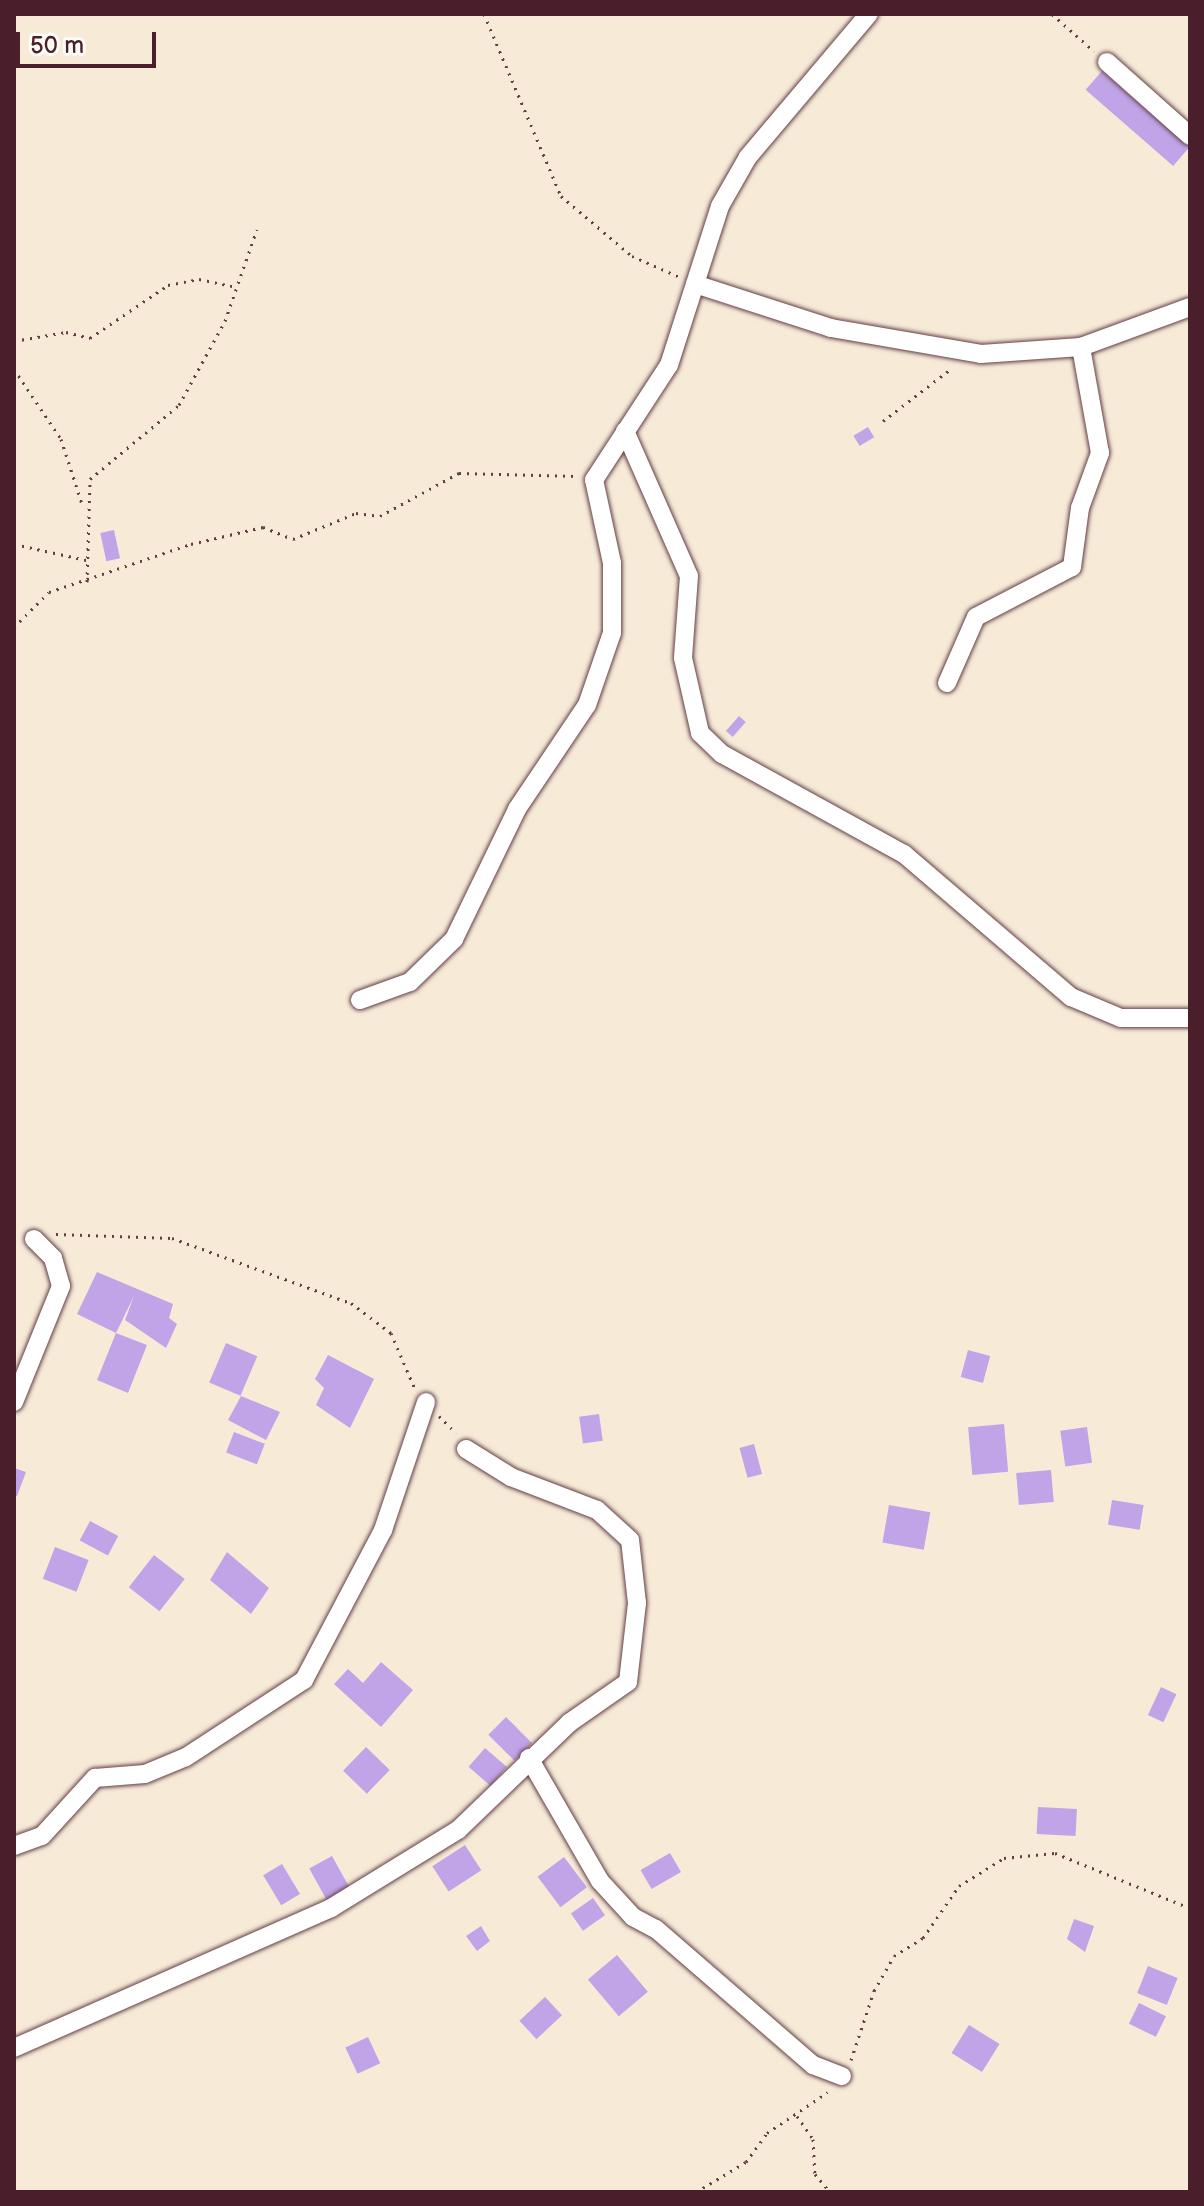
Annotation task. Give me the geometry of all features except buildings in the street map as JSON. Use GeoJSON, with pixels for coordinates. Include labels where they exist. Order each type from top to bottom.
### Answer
{"type":"FeatureCollection","features":[{"type":"Feature","properties":{"kind":"street"},"geometry":{"type":"LineString","coordinates":[[360,1000],[410,982],[454,939],[517,809],[587,705],[612,633],[612,563],[594,480],[681,340],[720,206],[748,157],[869,14]]}},
{"type":"Feature","properties":{"kind":"street"},"geometry":{"type":"LineString","coordinates":[[1107,62],[1190,136]]}},
{"type":"Feature","properties":{"kind":"street"},"geometry":{"type":"LineString","coordinates":[[695,284],[831,328],[981,354],[1081,347],[1190,307]]}},
{"type":"Feature","properties":{"kind":"street"},"geometry":{"type":"LineString","coordinates":[[947,683],[976,617],[1072,567],[1080,508],[1100,453],[1081,347]]}},
{"type":"Feature","properties":{"kind":"street"},"geometry":{"type":"LineString","coordinates":[[625,431],[689,576],[683,658],[700,733],[722,754],[904,854],[1071,997],[1121,1018],[1190,1018]]}},
{"type":"Feature","properties":{"kind":"street"},"geometry":{"type":"LineString","coordinates":[[14,1402],[61,1286],[53,1258],[34,1239]]}},
{"type":"Feature","properties":{"kind":"street"},"geometry":{"type":"LineString","coordinates":[[14,1846],[42,1836],[95,1778],[145,1774],[186,1757],[304,1680],[383,1530],[426,1402]]}},
{"type":"Feature","properties":{"kind":"street"},"geometry":{"type":"LineString","coordinates":[[14,2048],[331,1908],[458,1830],[529,1758],[628,1682],[636,1557],[618,1523],[466,1449]]}},
{"type":"Feature","properties":{"kind":"street"},"geometry":{"type":"LineString","coordinates":[[529,1758],[600,1881],[633,1917],[656,1929],[791,2048],[842,2076]]}},
{"type":"Feature","properties":{"kind":"path"},"geometry":{"type":"LineString","coordinates":[[484,14],[561,196],[632,256],[695,284]]}},
{"type":"Feature","properties":{"kind":"path"},"geometry":{"type":"LineString","coordinates":[[1052,14],[1107,62]]}},
{"type":"Feature","properties":{"kind":"path"},"geometry":{"type":"LineString","coordinates":[[87,582],[84,511],[90,479],[179,405],[237,287],[257,229]]}},
{"type":"Feature","properties":{"kind":"path"},"geometry":{"type":"LineString","coordinates":[[14,341],[66,332],[90,338],[168,285],[199,279],[237,287]]}},
{"type":"Feature","properties":{"kind":"path"},"geometry":{"type":"LineString","coordinates":[[883,421],[938,375],[981,354]]}},
{"type":"Feature","properties":{"kind":"path"},"geometry":{"type":"LineString","coordinates":[[14,369],[61,439],[84,511]]}},
{"type":"Feature","properties":{"kind":"path"},"geometry":{"type":"LineString","coordinates":[[14,627],[49,592],[263,527],[293,539],[356,513],[380,516],[459,473],[594,480]]}},
{"type":"Feature","properties":{"kind":"path"},"geometry":{"type":"LineString","coordinates":[[14,544],[86,560]]}},
{"type":"Feature","properties":{"kind":"path"},"geometry":{"type":"LineString","coordinates":[[34,1239],[103,1231],[172,1238],[351,1303],[391,1333],[426,1402],[466,1449]]}},
{"type":"Feature","properties":{"kind":"path"},"geometry":{"type":"LineString","coordinates":[[696,2192],[746,2162],[767,2133],[797,2116],[842,2076],[894,1956],[923,1938],[959,1886],[1004,1858],[1055,1853],[1190,1908]]}},
{"type":"Feature","properties":{"kind":"path"},"geometry":{"type":"LineString","coordinates":[[797,2116],[813,2139],[815,2174],[830,2192]]}}]}
